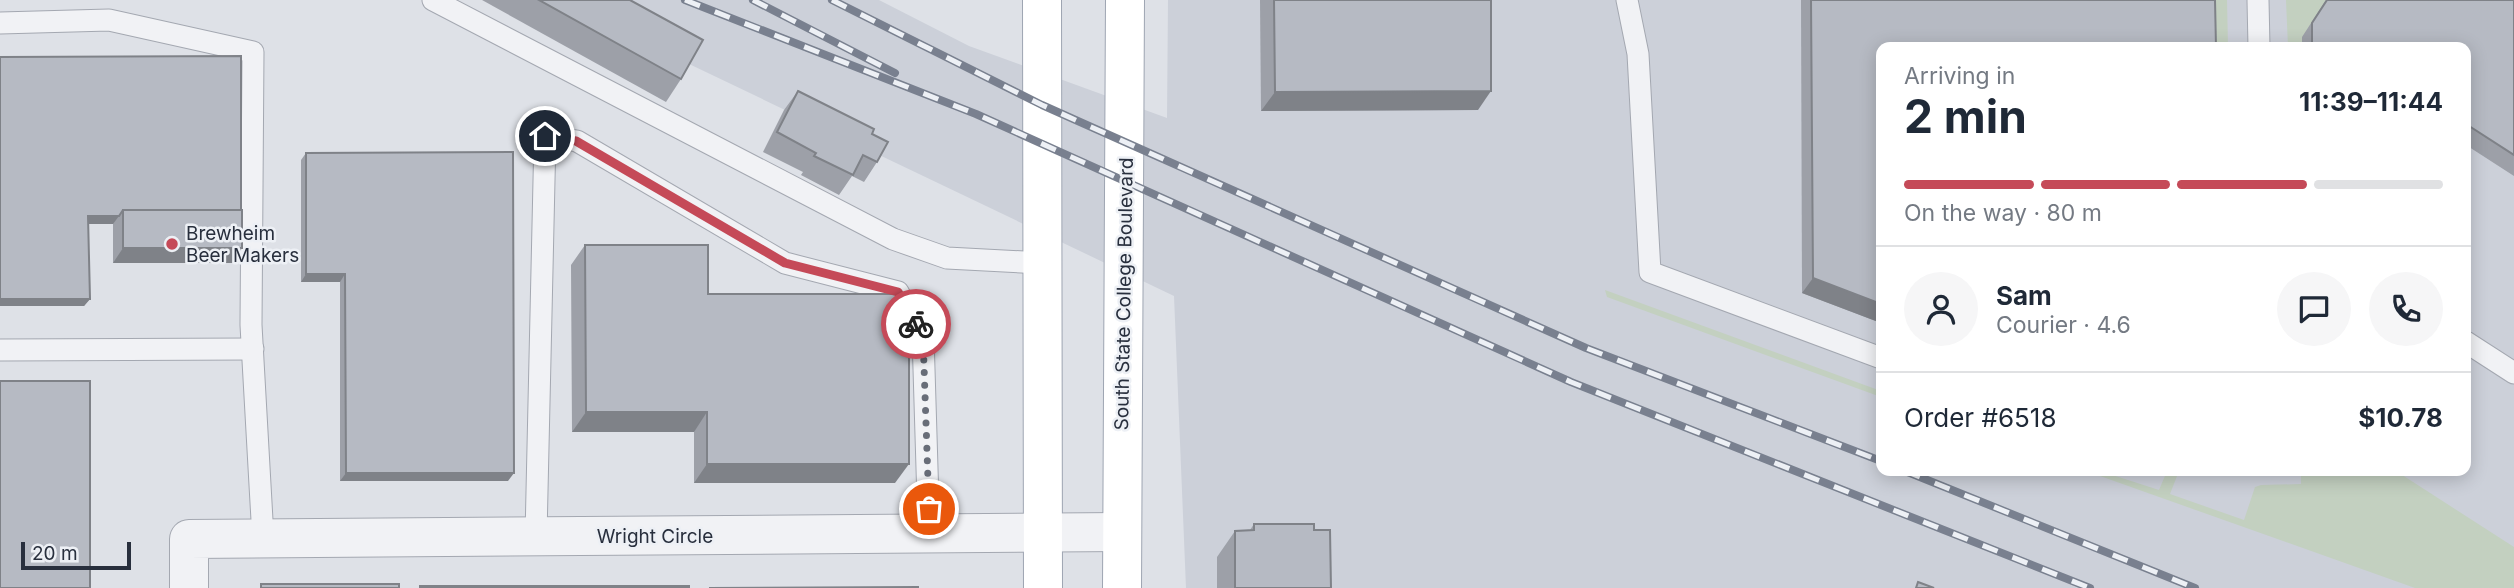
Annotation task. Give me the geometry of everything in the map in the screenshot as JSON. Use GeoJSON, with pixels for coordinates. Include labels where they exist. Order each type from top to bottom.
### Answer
{"type":"FeatureCollection","features":[{"type":"Feature","properties":{"kind":"main road"},"geometry":{"type":"LineString","coordinates":[[1042,0],[1043,588]]}},
{"type":"Feature","properties":{"kind":"main road","name":"South State College Boulevard"},"geometry":{"type":"LineString","coordinates":[[1122,588],[1125,0]]}},
{"type":"Feature","properties":{"kind":"street","name":"Wright Circle"},"geometry":{"type":"LineString","coordinates":[[189,588],[189,539],[1122,532]]}},
{"type":"Feature","properties":{"kind":"lane"},"geometry":{"type":"LineString","coordinates":[[433,0],[893,239],[947,258],[1042,263]]}},
{"type":"Feature","properties":{"kind":"lane"},"geometry":{"type":"LineString","coordinates":[[1627,0],[1639,54],[1650,272],[1876,356]]}},
{"type":"Feature","properties":{"kind":"lane"},"geometry":{"type":"LineString","coordinates":[[2258,0],[2259,42]]}},
{"type":"Feature","properties":{"kind":"lane"},"geometry":{"type":"LineString","coordinates":[[0,23],[109,20],[253,52],[253,349],[263,538]]}},
{"type":"Feature","properties":{"kind":"lane"},"geometry":{"type":"LineString","coordinates":[[536,536],[545,136],[576,141],[785,263],[898,292],[923,337],[929,534]]}},
{"type":"Feature","properties":{"kind":"lane"},"geometry":{"type":"LineString","coordinates":[[2471,345],[2514,373]]}},
{"type":"Feature","properties":{"kind":"lane"},"geometry":{"type":"LineString","coordinates":[[0,350],[253,349]]}},
{"type":"Feature","properties":{"kind":"shaded area"},"geometry":{"type":"Polygon","coordinates":[[[573,0],[879,0],[969,46],[1167,118],[1168,0],[2514,0],[2514,588],[1186,588],[1174,296],[687,63],[573,0]]]}},
{"type":"Feature","properties":{"kind":"green space"},"geometry":{"type":"Polygon","coordinates":[[[2205,0],[2227,0],[2228,42],[2205,42],[2205,0]]]}},
{"type":"Feature","properties":{"kind":"green space"},"geometry":{"type":"Polygon","coordinates":[[[2286,0],[2326,0],[2305,42],[2288,42],[2286,0]]]}},
{"type":"Feature","properties":{"kind":"green space"},"geometry":{"type":"Polygon","coordinates":[[[1605,290],[1876,389],[1876,395],[1607,297],[1605,290]]]}},
{"type":"Feature","properties":{"kind":"green space"},"geometry":{"type":"Polygon","coordinates":[[[2100,476],[2116,476],[2159,490],[2165,476],[2177,476],[2170,494],[2244,520],[2255,487],[2261,485],[2301,484],[2301,476],[2404,476],[2514,547],[2514,588],[2415,588],[2100,476]]]}},
{"type":"Feature","properties":{"kind":"building"},"geometry":{"type":"Polygon","coordinates":[[[539,0],[630,0],[703,40],[681,79],[539,0]]]}},
{"type":"Feature","properties":{"kind":"building"},"geometry":{"type":"Polygon","coordinates":[[[1274,0],[1491,0],[1491,91],[1275,92],[1274,0]]]}},
{"type":"Feature","properties":{"kind":"building"},"geometry":{"type":"Polygon","coordinates":[[[1811,0],[2215,0],[2216,42],[1876,42],[1876,302],[1813,278],[1811,0]]]}},
{"type":"Feature","properties":{"kind":"building"},"geometry":{"type":"Polygon","coordinates":[[[2327,0],[2514,0],[2514,155],[2471,127],[2471,42],[2312,42],[2312,23],[2327,0]]]}},
{"type":"Feature","properties":{"kind":"building"},"geometry":{"type":"Polygon","coordinates":[[[241,56],[241,210],[123,210],[119,216],[88,216],[90,299],[0,299],[0,57],[241,56]]]}},
{"type":"Feature","properties":{"kind":"building"},"geometry":{"type":"Polygon","coordinates":[[[798,91],[874,129],[872,134],[888,142],[877,162],[863,155],[853,175],[814,156],[816,153],[777,132],[798,91]]]}},
{"type":"Feature","properties":{"kind":"building"},"geometry":{"type":"Polygon","coordinates":[[[513,152],[514,473],[346,473],[345,274],[306,274],[306,153],[513,152]]]}},
{"type":"Feature","properties":{"kind":"building"},"geometry":{"type":"Polygon","coordinates":[[[123,210],[242,210],[242,248],[123,248],[123,210]]]}},
{"type":"Feature","properties":{"kind":"building"},"geometry":{"type":"Polygon","coordinates":[[[585,245],[708,245],[708,294],[909,294],[909,464],[707,464],[707,412],[586,412],[585,245]]]}},
{"type":"Feature","properties":{"kind":"building"},"geometry":{"type":"Polygon","coordinates":[[[0,381],[90,381],[90,588],[0,588],[0,381]]]}},
{"type":"Feature","properties":{"kind":"building"},"geometry":{"type":"Polygon","coordinates":[[[1254,524],[1314,524],[1314,530],[1330,530],[1331,588],[1235,588],[1235,531],[1254,530],[1254,524]]]}},
{"type":"Feature","properties":{"kind":"building"},"geometry":{"type":"Polygon","coordinates":[[[1918,582],[1934,588],[1916,588],[1918,582]]]}},
{"type":"Feature","properties":{"kind":"building"},"geometry":{"type":"Polygon","coordinates":[[[261,584],[399,584],[399,588],[261,588],[261,584]]]}},
{"type":"Feature","properties":{"kind":"building"},"geometry":{"type":"Polygon","coordinates":[[[689,586],[689,588],[420,588],[689,586]]]}},
{"type":"Feature","properties":{"kind":"building"},"geometry":{"type":"Polygon","coordinates":[[[918,587],[918,588],[709,588],[918,587]]]}},
{"type":"Feature","properties":{"kind":"railway"},"geometry":{"type":"LineString","coordinates":[[685,0],[976,114],[1571,382],[2090,588]]}},
{"type":"Feature","properties":{"kind":"railway"},"geometry":{"type":"LineString","coordinates":[[753,0],[895,73]]}},
{"type":"Feature","properties":{"kind":"railway"},"geometry":{"type":"LineString","coordinates":[[832,0],[1042,105],[1586,348],[1876,459]]}},
{"type":"Feature","properties":{"kind":"railway"},"geometry":{"type":"LineString","coordinates":[[1917,476],[2195,588]]}},
{"type":"Feature","properties":{"kind":"way so far"},"geometry":{"type":"LineString","coordinates":[[916,324],[923,337],[929,509]]}},
{"type":"Feature","properties":{"kind":"place","name":"Brewheim Beer Makers"},"geometry":{"type":"Point","coordinates":[172,244]}},
{"type":"Feature","properties":{"kind":"route"},"geometry":{"type":"LineString","coordinates":[[545,136],[576,141],[785,263],[898,292],[916,324]]}}]}
